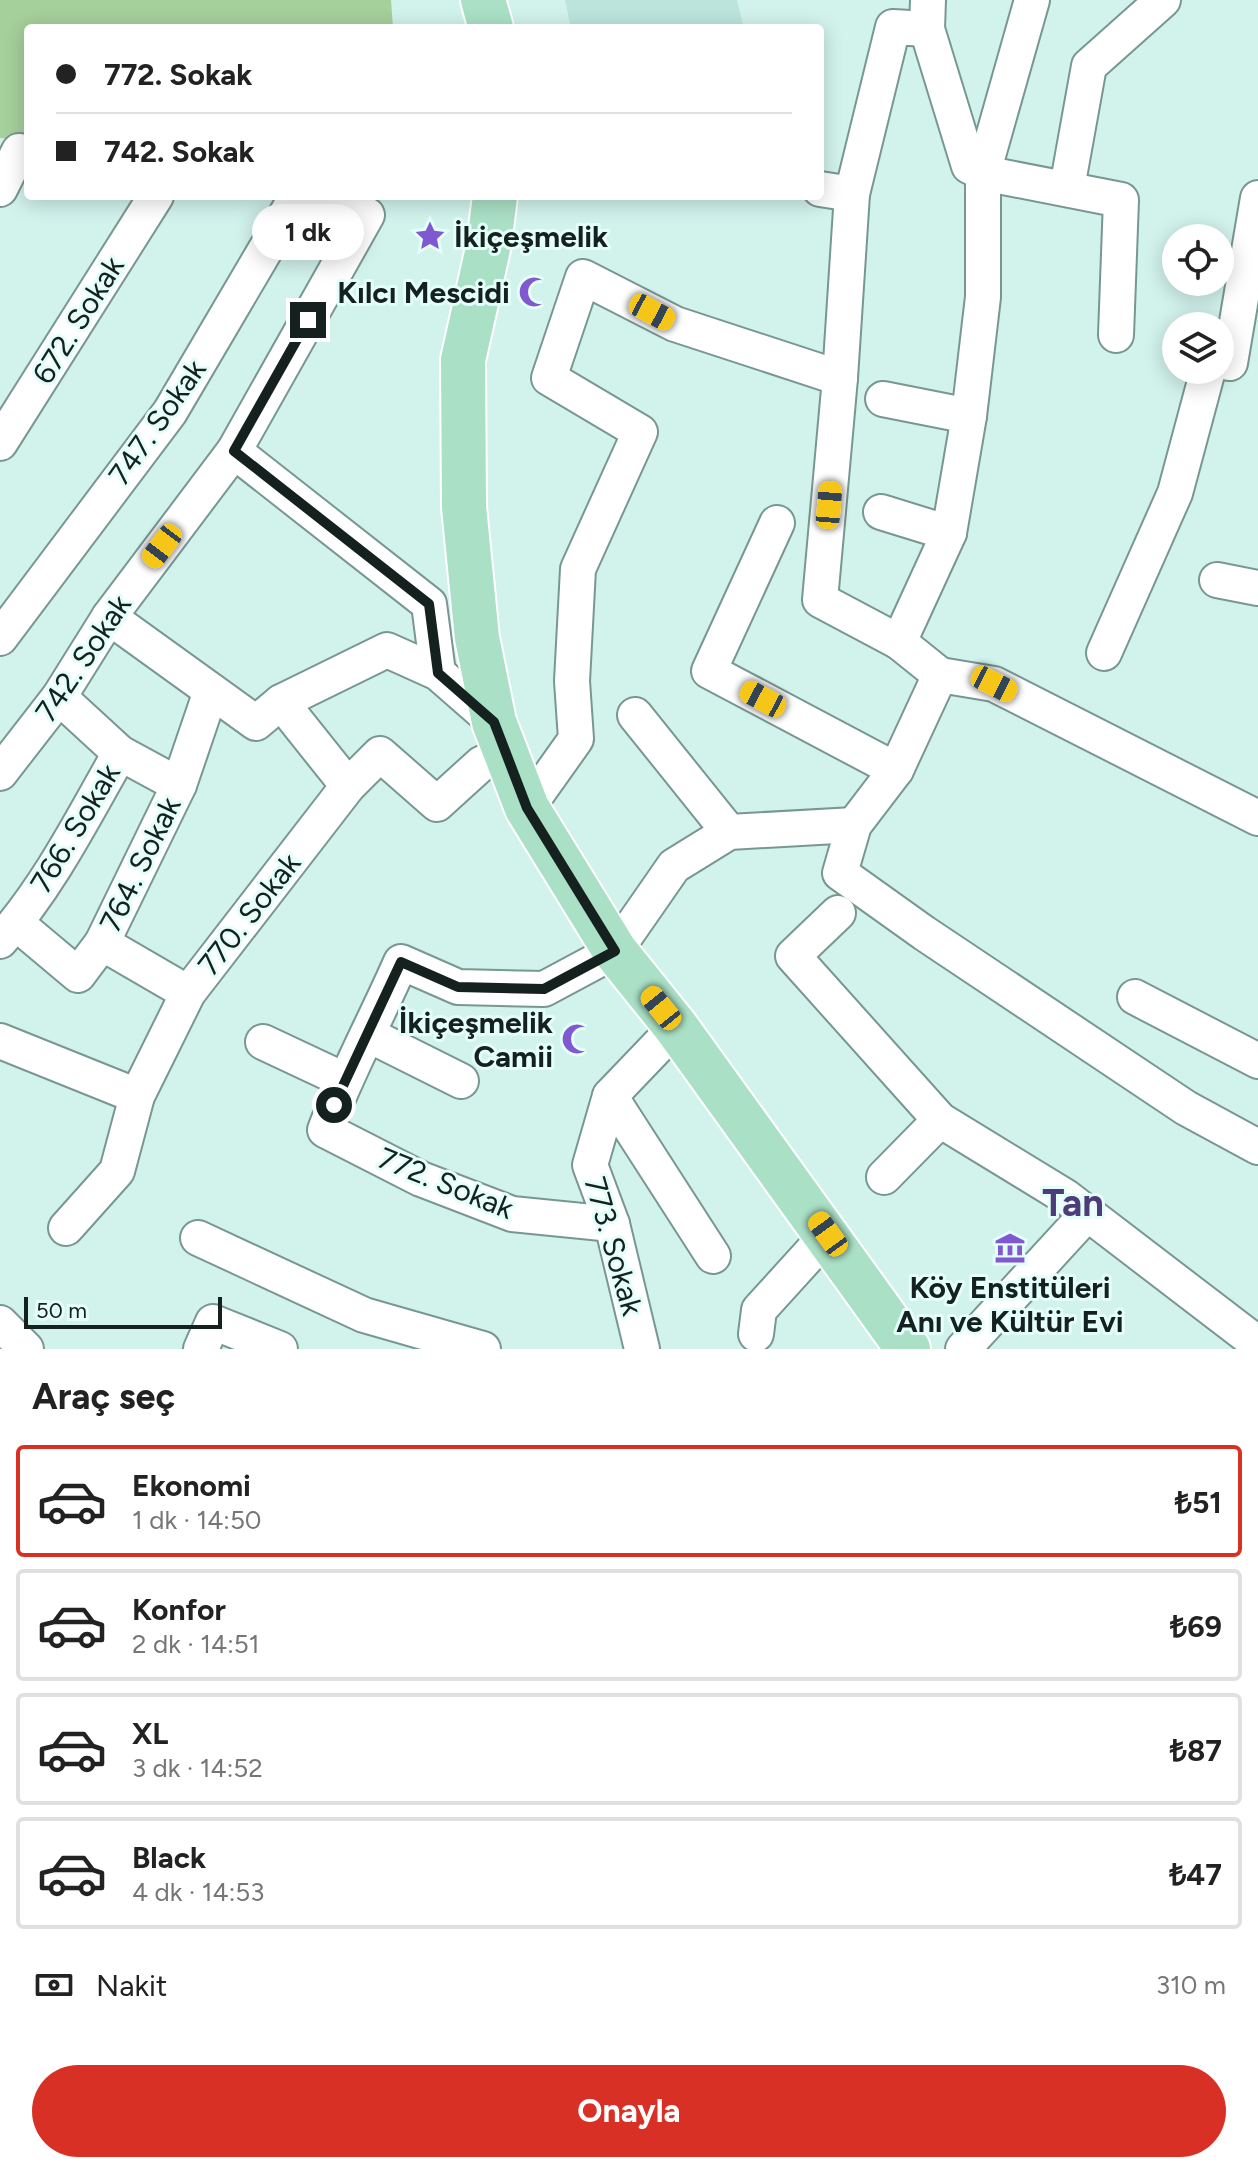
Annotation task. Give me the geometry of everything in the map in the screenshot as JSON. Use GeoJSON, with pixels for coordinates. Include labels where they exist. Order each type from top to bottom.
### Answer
{"type":"FeatureCollection","features":[{"type":"Feature","properties":{"kind":"main road"},"geometry":{"type":"LineString","coordinates":[[483,0],[490,24]]}},
{"type":"Feature","properties":{"kind":"main road"},"geometry":{"type":"LineString","coordinates":[[494,200],[489,244],[463,360],[464,507],[477,638],[500,737],[527,808],[615,951],[676,1027],[908,1349]]}},
{"type":"Feature","properties":{"kind":"street"},"geometry":{"type":"LineString","coordinates":[[899,642],[949,533],[969,416],[983,297],[983,173],[1032,0]]}},
{"type":"Feature","properties":{"kind":"street"},"geometry":{"type":"LineString","coordinates":[[1067,188],[1089,66],[1163,0]]}},
{"type":"Feature","properties":{"kind":"street"},"geometry":{"type":"LineString","coordinates":[[1116,335],[1121,200],[983,173],[969,166],[927,14],[893,27],[836,192],[840,378],[820,600],[899,642],[940,675],[994,684],[1258,818]]}},
{"type":"Feature","properties":{"kind":"street"},"geometry":{"type":"LineString","coordinates":[[0,189],[16,152]]}},
{"type":"Feature","properties":{"kind":"street"},"geometry":{"type":"LineString","coordinates":[[1234,339],[1258,198]]}},
{"type":"Feature","properties":{"kind":"street","name":"672. Sokak"},"geometry":{"type":"LineString","coordinates":[[0,443],[153,200]]}},
{"type":"Feature","properties":{"kind":"street","name":"747. Sokak"},"geometry":{"type":"LineString","coordinates":[[0,638],[170,412],[297,200]]}},
{"type":"Feature","properties":{"kind":"street","name":"742. Sokak"},"geometry":{"type":"LineString","coordinates":[[0,773],[59,697],[109,617],[234,451],[367,215],[313,200]]}},
{"type":"Feature","properties":{"kind":"street"},"geometry":{"type":"LineString","coordinates":[[527,808],[576,739],[572,681],[578,569],[640,432],[549,378],[583,277],[675,324],[840,378]]}},
{"type":"Feature","properties":{"kind":"street"},"geometry":{"type":"LineString","coordinates":[[1104,653],[1175,493],[1204,384]]}},
{"type":"Feature","properties":{"kind":"street"},"geometry":{"type":"LineString","coordinates":[[883,399],[969,416]]}},
{"type":"Feature","properties":{"kind":"street"},"geometry":{"type":"LineString","coordinates":[[234,451],[429,604],[438,673]]}},
{"type":"Feature","properties":{"kind":"street"},"geometry":{"type":"LineString","coordinates":[[881,512],[949,533]]}},
{"type":"Feature","properties":{"kind":"street"},"geometry":{"type":"LineString","coordinates":[[777,523],[709,671],[896,770]]}},
{"type":"Feature","properties":{"kind":"street"},"geometry":{"type":"LineString","coordinates":[[1217,580],[1258,588]]}},
{"type":"Feature","properties":{"kind":"street"},"geometry":{"type":"LineString","coordinates":[[109,617],[256,723],[281,702],[387,650],[438,673],[500,737]]}},
{"type":"Feature","properties":{"kind":"street"},"geometry":{"type":"LineString","coordinates":[[940,675],[896,770],[854,825],[840,873],[1161,1092],[1258,1147]]}},
{"type":"Feature","properties":{"kind":"street","name":"764. Sokak"},"geometry":{"type":"LineString","coordinates":[[188,993],[102,943],[179,785],[211,691]]}},
{"type":"Feature","properties":{"kind":"street"},"geometry":{"type":"LineString","coordinates":[[59,697],[120,753],[179,785]]}},
{"type":"Feature","properties":{"kind":"street"},"geometry":{"type":"LineString","coordinates":[[281,702],[348,786]]}},
{"type":"Feature","properties":{"kind":"street"},"geometry":{"type":"LineString","coordinates":[[635,715],[729,832]]}},
{"type":"Feature","properties":{"kind":"street","name":"770. Sokak"},"geometry":{"type":"LineString","coordinates":[[66,1228],[117,1171],[137,1096],[188,993],[348,786],[380,754],[437,804],[481,764],[500,737]]}},
{"type":"Feature","properties":{"kind":"street","name":"766. Sokak"},"geometry":{"type":"LineString","coordinates":[[8,932],[120,753]]}},
{"type":"Feature","properties":{"kind":"street"},"geometry":{"type":"LineString","coordinates":[[615,951],[674,866],[729,832],[854,825]]}},
{"type":"Feature","properties":{"kind":"street"},"geometry":{"type":"LineString","coordinates":[[838,913],[793,956],[940,1120],[1066,1197],[1258,1344]]}},
{"type":"Feature","properties":{"kind":"street"},"geometry":{"type":"LineString","coordinates":[[8,932],[78,975],[102,943]]}},
{"type":"Feature","properties":{"kind":"street","name":"772. Sokak"},"geometry":{"type":"LineString","coordinates":[[612,1224],[512,1214],[421,1179],[325,1130],[344,1080],[369,1035],[401,962],[458,987],[544,989],[615,951]]}},
{"type":"Feature","properties":{"kind":"street"},"geometry":{"type":"LineString","coordinates":[[1135,997],[1258,1061]]}},
{"type":"Feature","properties":{"kind":"street","name":"773. Sokak"},"geometry":{"type":"LineString","coordinates":[[642,1349],[612,1224],[590,1165],[610,1096],[676,1027]]}},
{"type":"Feature","properties":{"kind":"street"},"geometry":{"type":"LineString","coordinates":[[369,1035],[461,1081]]}},
{"type":"Feature","properties":{"kind":"street"},"geometry":{"type":"LineString","coordinates":[[0,1041],[137,1096]]}},
{"type":"Feature","properties":{"kind":"street"},"geometry":{"type":"LineString","coordinates":[[263,1042],[344,1080]]}},
{"type":"Feature","properties":{"kind":"street"},"geometry":{"type":"LineString","coordinates":[[610,1096],[713,1256]]}},
{"type":"Feature","properties":{"kind":"street"},"geometry":{"type":"LineString","coordinates":[[884,1177],[940,1120]]}},
{"type":"Feature","properties":{"kind":"street"},"geometry":{"type":"LineString","coordinates":[[963,1349],[1087,1214]]}},
{"type":"Feature","properties":{"kind":"street"},"geometry":{"type":"LineString","coordinates":[[756,1334],[759,1310],[828,1234]]}},
{"type":"Feature","properties":{"kind":"street"},"geometry":{"type":"LineString","coordinates":[[198,1238],[364,1315],[483,1349]]}},
{"type":"Feature","properties":{"kind":"street"},"geometry":{"type":"LineString","coordinates":[[201,1349],[213,1322],[280,1349]]}},
{"type":"Feature","properties":{"kind":"street"},"geometry":{"type":"LineString","coordinates":[[0,1323],[26,1349]]}},
{"type":"Feature","properties":{"kind":"shaded area"},"geometry":{"type":"Polygon","coordinates":[[[565,0],[737,0],[743,24],[570,24],[565,0]]]}},
{"type":"Feature","properties":{"kind":"green space"},"geometry":{"type":"Polygon","coordinates":[[[0,0],[391,0],[393,24],[24,24],[24,141],[0,138],[0,0]]]}},
{"type":"Feature","properties":{"kind":"place","name":"İkiçeşmelik"},"geometry":{"type":"Point","coordinates":[430,236]}},
{"type":"Feature","properties":{"kind":"place","name":"Kılcı Mescidi"},"geometry":{"type":"Point","coordinates":[534,292]}},
{"type":"Feature","properties":{"kind":"place","name":"İkiçeşmelik Camii"},"geometry":{"type":"Point","coordinates":[577,1039]}},
{"type":"Feature","properties":{"kind":"place","name":"Köy Enstitüleri Anı ve Kültür Evi"},"geometry":{"type":"Point","coordinates":[1010,1248]}},
{"type":"Feature","properties":{"kind":"district","name":"Tan"},"geometry":{"type":"Point","coordinates":[1073,1203]}},
{"type":"Feature","properties":{"kind":"route"},"geometry":{"type":"LineString","coordinates":[[308,320],[234,451],[429,604],[438,673],[494,722],[527,808],[615,951],[544,989],[458,987],[401,962],[334,1105]]}}]}
